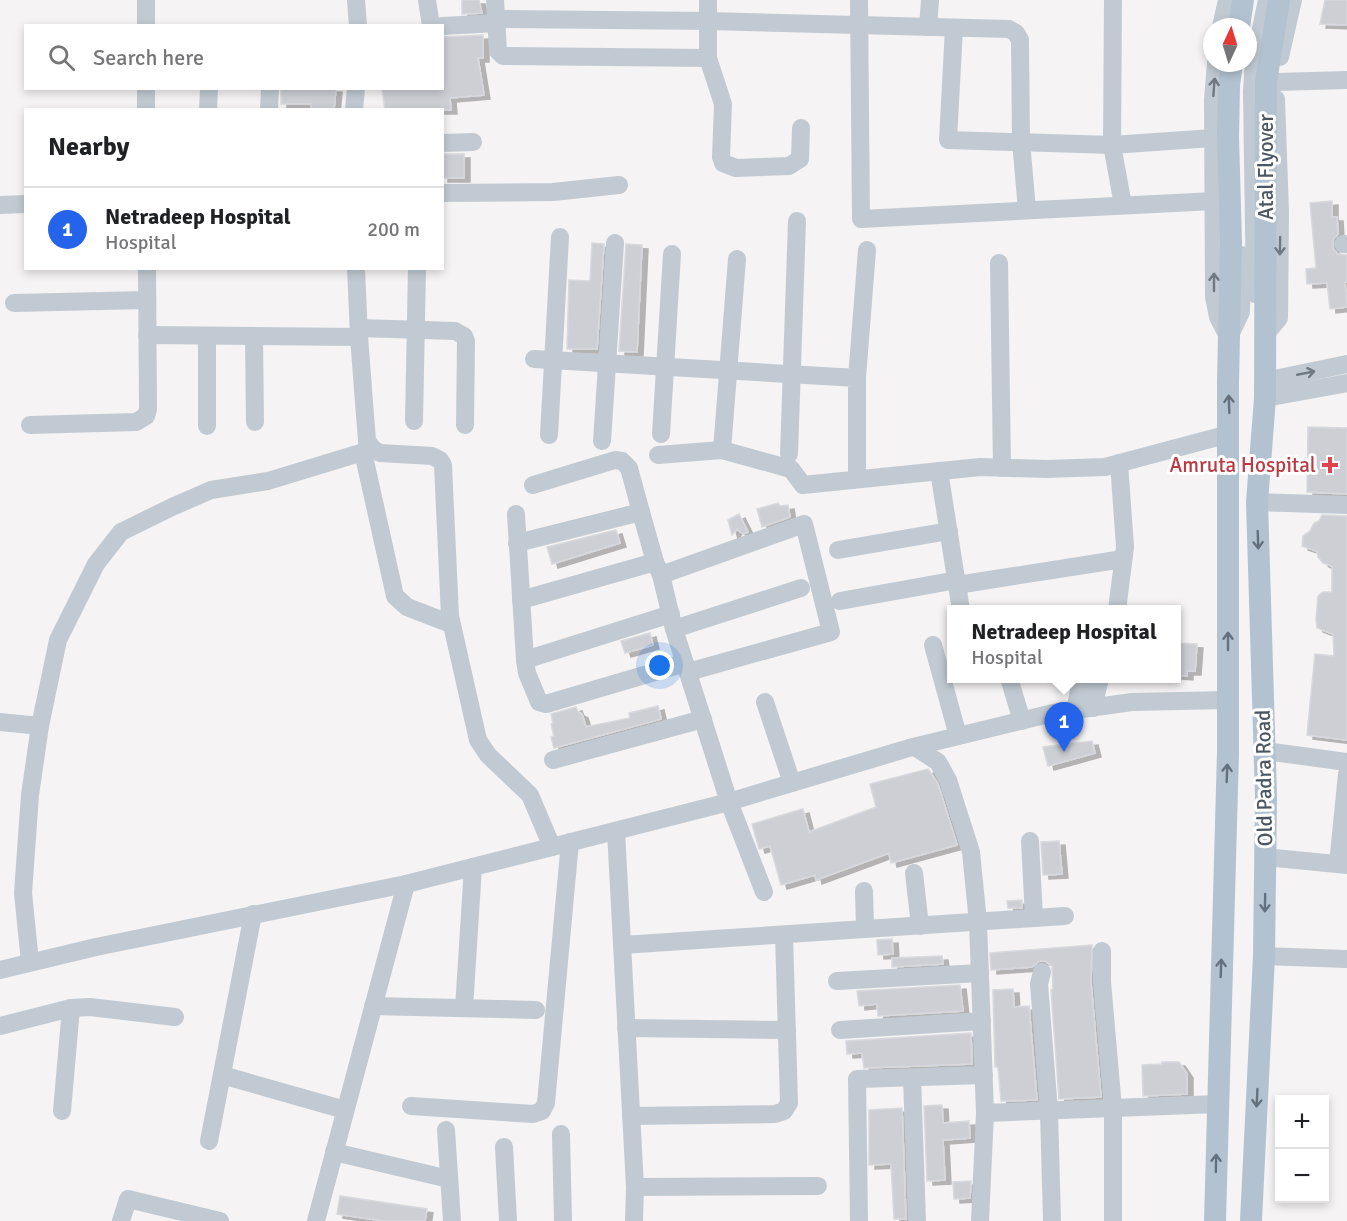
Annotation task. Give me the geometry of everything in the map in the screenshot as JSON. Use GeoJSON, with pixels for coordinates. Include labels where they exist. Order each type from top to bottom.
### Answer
{"type":"FeatureCollection","features":[{"type":"Feature","properties":{"kind":"main road"},"geometry":{"type":"LineString","coordinates":[[1241,18],[1244,0]]}},
{"type":"Feature","properties":{"kind":"main road","name":"Atal Flyover"},"geometry":{"type":"LineString","coordinates":[[1265,335],[1266,82],[1279,0]]}},
{"type":"Feature","properties":{"kind":"main road","name":"Atal Flyover"},"geometry":{"type":"LineString","coordinates":[[1229,338],[1231,241],[1228,137],[1231,72]]}},
{"type":"Feature","properties":{"kind":"main road","name":"Old Padra Road"},"geometry":{"type":"LineString","coordinates":[[1251,1221],[1264,956],[1265,751],[1257,502],[1265,389],[1265,335]]}},
{"type":"Feature","properties":{"kind":"main road","name":"Old Padra Road"},"geometry":{"type":"LineString","coordinates":[[1215,1221],[1228,700],[1229,338]]}},
{"type":"Feature","properties":{"kind":"street"},"geometry":{"type":"LineString","coordinates":[[146,0],[146,24]]}},
{"type":"Feature","properties":{"kind":"street"},"geometry":{"type":"LineString","coordinates":[[356,0],[358,24]]}},
{"type":"Feature","properties":{"kind":"street"},"geometry":{"type":"LineString","coordinates":[[427,0],[431,24]]}},
{"type":"Feature","properties":{"kind":"street"},"geometry":{"type":"LineString","coordinates":[[495,0],[498,51],[503,56],[708,58]]}},
{"type":"Feature","properties":{"kind":"street"},"geometry":{"type":"LineString","coordinates":[[708,0],[708,58],[723,104],[721,157],[723,163],[736,168],[789,166],[800,159],[801,128]]}},
{"type":"Feature","properties":{"kind":"street"},"geometry":{"type":"LineString","coordinates":[[859,0],[861,219],[1214,201]]}},
{"type":"Feature","properties":{"kind":"street"},"geometry":{"type":"LineString","coordinates":[[928,27],[930,0]]}},
{"type":"Feature","properties":{"kind":"street"},"geometry":{"type":"LineString","coordinates":[[1113,0],[1112,145],[1123,205]]}},
{"type":"Feature","properties":{"kind":"street"},"geometry":{"type":"LineString","coordinates":[[1223,18],[1227,0]]}},
{"type":"Feature","properties":{"kind":"street"},"geometry":{"type":"LineString","coordinates":[[1253,18],[1257,0]]}},
{"type":"Feature","properties":{"kind":"street"},"geometry":{"type":"LineString","coordinates":[[1265,335],[1255,306],[1251,119],[1254,63],[1267,0]]}},
{"type":"Feature","properties":{"kind":"street"},"geometry":{"type":"LineString","coordinates":[[1265,335],[1279,318],[1280,212],[1276,82],[1293,0]]}},
{"type":"Feature","properties":{"kind":"street"},"geometry":{"type":"LineString","coordinates":[[444,26],[497,21],[709,21],[1009,29],[1016,33],[1020,40],[1021,141],[1027,210]]}},
{"type":"Feature","properties":{"kind":"street"},"geometry":{"type":"LineString","coordinates":[[954,28],[948,140],[1112,145],[1213,138]]}},
{"type":"Feature","properties":{"kind":"street"},"geometry":{"type":"LineString","coordinates":[[1215,72],[1214,297],[1218,316],[1229,338]]}},
{"type":"Feature","properties":{"kind":"street"},"geometry":{"type":"LineString","coordinates":[[1229,338],[1241,312],[1242,103],[1244,72]]}},
{"type":"Feature","properties":{"kind":"street"},"geometry":{"type":"LineString","coordinates":[[1276,82],[1347,80]]}},
{"type":"Feature","properties":{"kind":"street"},"geometry":{"type":"LineString","coordinates":[[146,90],[146,108]]}},
{"type":"Feature","properties":{"kind":"street"},"geometry":{"type":"LineString","coordinates":[[208,108],[209,90]]}},
{"type":"Feature","properties":{"kind":"street"},"geometry":{"type":"LineString","coordinates":[[269,108],[270,90]]}},
{"type":"Feature","properties":{"kind":"street"},"geometry":{"type":"LineString","coordinates":[[354,108],[356,90]]}},
{"type":"Feature","properties":{"kind":"street"},"geometry":{"type":"LineString","coordinates":[[444,143],[473,142]]}},
{"type":"Feature","properties":{"kind":"street"},"geometry":{"type":"LineString","coordinates":[[444,193],[553,192],[619,185]]}},
{"type":"Feature","properties":{"kind":"street"},"geometry":{"type":"LineString","coordinates":[[0,205],[24,204]]}},
{"type":"Feature","properties":{"kind":"street"},"geometry":{"type":"LineString","coordinates":[[789,454],[797,221]]}},
{"type":"Feature","properties":{"kind":"street"},"geometry":{"type":"LineString","coordinates":[[549,435],[555,360],[560,237]]}},
{"type":"Feature","properties":{"kind":"street"},"geometry":{"type":"LineString","coordinates":[[533,485],[615,460],[607,363],[615,243]]}},
{"type":"Feature","properties":{"kind":"street"},"geometry":{"type":"LineString","coordinates":[[857,479],[857,378],[867,250]]}},
{"type":"Feature","properties":{"kind":"street"},"geometry":{"type":"LineString","coordinates":[[661,434],[672,254]]}},
{"type":"Feature","properties":{"kind":"street"},"geometry":{"type":"LineString","coordinates":[[722,450],[737,259]]}},
{"type":"Feature","properties":{"kind":"street"},"geometry":{"type":"LineString","coordinates":[[999,263],[1002,468]]}},
{"type":"Feature","properties":{"kind":"street"},"geometry":{"type":"LineString","coordinates":[[30,425],[141,420],[146,416],[148,409],[147,270]]}},
{"type":"Feature","properties":{"kind":"street"},"geometry":{"type":"LineString","coordinates":[[356,270],[368,450],[395,596],[407,607],[451,624]]}},
{"type":"Feature","properties":{"kind":"street"},"geometry":{"type":"LineString","coordinates":[[414,421],[417,270]]}},
{"type":"Feature","properties":{"kind":"street"},"geometry":{"type":"LineString","coordinates":[[14,303],[147,300]]}},
{"type":"Feature","properties":{"kind":"street"},"geometry":{"type":"LineString","coordinates":[[147,335],[254,336],[416,330],[455,331],[464,336],[466,341],[465,424]]}},
{"type":"Feature","properties":{"kind":"street"},"geometry":{"type":"LineString","coordinates":[[207,336],[207,426]]}},
{"type":"Feature","properties":{"kind":"street"},"geometry":{"type":"LineString","coordinates":[[254,336],[255,422]]}},
{"type":"Feature","properties":{"kind":"street"},"geometry":{"type":"LineString","coordinates":[[534,359],[857,378]]}},
{"type":"Feature","properties":{"kind":"street"},"geometry":{"type":"LineString","coordinates":[[1265,389],[1347,364]]}},
{"type":"Feature","properties":{"kind":"street"},"geometry":{"type":"LineString","coordinates":[[1265,389],[1347,383]]}},
{"type":"Feature","properties":{"kind":"street"},"geometry":{"type":"LineString","coordinates":[[658,455],[722,450],[791,469],[804,485],[980,467],[1105,466],[1229,434]]}},
{"type":"Feature","properties":{"kind":"street"},"geometry":{"type":"LineString","coordinates":[[613,449],[629,468],[686,667],[729,802],[764,892]]}},
{"type":"Feature","properties":{"kind":"street"},"geometry":{"type":"LineString","coordinates":[[30,962],[22,893],[30,795],[40,726],[58,640],[96,564],[121,532],[211,490],[268,481],[368,450],[387,455],[432,456],[440,460],[443,465],[451,624],[478,740],[482,748],[530,795],[552,847]]}},
{"type":"Feature","properties":{"kind":"street"},"geometry":{"type":"LineString","coordinates":[[1117,605],[1125,547],[1119,463]]}},
{"type":"Feature","properties":{"kind":"street"},"geometry":{"type":"LineString","coordinates":[[939,471],[960,605]]}},
{"type":"Feature","properties":{"kind":"street"},"geometry":{"type":"LineString","coordinates":[[1257,502],[1347,505]]}},
{"type":"Feature","properties":{"kind":"street"},"geometry":{"type":"LineString","coordinates":[[517,543],[641,512]]}},
{"type":"Feature","properties":{"kind":"street"},"geometry":{"type":"LineString","coordinates":[[516,514],[517,543],[525,660],[539,702],[546,704],[831,632],[804,524],[658,569],[521,600]]}},
{"type":"Feature","properties":{"kind":"street"},"geometry":{"type":"LineString","coordinates":[[838,550],[949,531]]}},
{"type":"Feature","properties":{"kind":"street"},"geometry":{"type":"LineString","coordinates":[[840,601],[1123,560]]}},
{"type":"Feature","properties":{"kind":"street"},"geometry":{"type":"LineString","coordinates":[[525,660],[801,588]]}},
{"type":"Feature","properties":{"kind":"street"},"geometry":{"type":"LineString","coordinates":[[933,645],[958,736]]}},
{"type":"Feature","properties":{"kind":"street"},"geometry":{"type":"LineString","coordinates":[[1011,683],[1022,721]]}},
{"type":"Feature","properties":{"kind":"street"},"geometry":{"type":"LineString","coordinates":[[1082,683],[1084,709]]}},
{"type":"Feature","properties":{"kind":"street"},"geometry":{"type":"LineString","coordinates":[[1084,709],[1098,683]]}},
{"type":"Feature","properties":{"kind":"street"},"geometry":{"type":"LineString","coordinates":[[0,970],[96,946],[406,884],[729,802],[915,747],[1022,721],[1132,702],[1228,700]]}},
{"type":"Feature","properties":{"kind":"street"},"geometry":{"type":"LineString","coordinates":[[765,702],[792,783]]}},
{"type":"Feature","properties":{"kind":"street"},"geometry":{"type":"LineString","coordinates":[[553,760],[703,719]]}},
{"type":"Feature","properties":{"kind":"street"},"geometry":{"type":"LineString","coordinates":[[0,722],[40,726]]}},
{"type":"Feature","properties":{"kind":"street"},"geometry":{"type":"LineString","coordinates":[[915,747],[938,762],[948,780],[971,852],[978,922],[985,1113],[980,1221]]}},
{"type":"Feature","properties":{"kind":"street"},"geometry":{"type":"LineString","coordinates":[[1265,751],[1347,762]]}},
{"type":"Feature","properties":{"kind":"street"},"geometry":{"type":"LineString","coordinates":[[1265,857],[1342,864],[1347,774]]}},
{"type":"Feature","properties":{"kind":"street"},"geometry":{"type":"LineString","coordinates":[[616,831],[635,1187],[634,1221]]}},
{"type":"Feature","properties":{"kind":"street"},"geometry":{"type":"LineString","coordinates":[[1030,841],[1034,918]]}},
{"type":"Feature","properties":{"kind":"street"},"geometry":{"type":"LineString","coordinates":[[411,1106],[533,1114],[542,1111],[546,1103],[570,842]]}},
{"type":"Feature","properties":{"kind":"street"},"geometry":{"type":"LineString","coordinates":[[464,1008],[473,867]]}},
{"type":"Feature","properties":{"kind":"street"},"geometry":{"type":"LineString","coordinates":[[914,873],[920,926]]}},
{"type":"Feature","properties":{"kind":"street"},"geometry":{"type":"LineString","coordinates":[[316,1221],[406,884]]}},
{"type":"Feature","properties":{"kind":"street"},"geometry":{"type":"LineString","coordinates":[[864,891],[865,929]]}},
{"type":"Feature","properties":{"kind":"street"},"geometry":{"type":"LineString","coordinates":[[209,1141],[254,914]]}},
{"type":"Feature","properties":{"kind":"street"},"geometry":{"type":"LineString","coordinates":[[622,945],[1065,916]]}},
{"type":"Feature","properties":{"kind":"street"},"geometry":{"type":"LineString","coordinates":[[631,1116],[775,1114],[784,1111],[789,1103],[784,935]]}},
{"type":"Feature","properties":{"kind":"street"},"geometry":{"type":"LineString","coordinates":[[1102,951],[1102,982],[1113,1108],[1113,1221]]}},
{"type":"Feature","properties":{"kind":"street"},"geometry":{"type":"LineString","coordinates":[[1264,956],[1347,960]]}},
{"type":"Feature","properties":{"kind":"street"},"geometry":{"type":"LineString","coordinates":[[1042,972],[1039,984],[1049,1111],[1052,1221]]}},
{"type":"Feature","properties":{"kind":"street"},"geometry":{"type":"LineString","coordinates":[[837,981],[980,973]]}},
{"type":"Feature","properties":{"kind":"street"},"geometry":{"type":"LineString","coordinates":[[373,1006],[536,1010]]}},
{"type":"Feature","properties":{"kind":"street"},"geometry":{"type":"LineString","coordinates":[[0,1026],[71,1008],[90,1007],[175,1017]]}},
{"type":"Feature","properties":{"kind":"street"},"geometry":{"type":"LineString","coordinates":[[62,1111],[71,1008]]}},
{"type":"Feature","properties":{"kind":"street"},"geometry":{"type":"LineString","coordinates":[[840,1030],[982,1021]]}},
{"type":"Feature","properties":{"kind":"street"},"geometry":{"type":"LineString","coordinates":[[626,1028],[787,1030]]}},
{"type":"Feature","properties":{"kind":"street"},"geometry":{"type":"LineString","coordinates":[[222,1075],[345,1110]]}},
{"type":"Feature","properties":{"kind":"street"},"geometry":{"type":"LineString","coordinates":[[858,1221],[857,1079],[984,1075]]}},
{"type":"Feature","properties":{"kind":"street"},"geometry":{"type":"LineString","coordinates":[[912,1078],[917,1221]]}},
{"type":"Feature","properties":{"kind":"street"},"geometry":{"type":"LineString","coordinates":[[985,1113],[1218,1104]]}},
{"type":"Feature","properties":{"kind":"street"},"geometry":{"type":"LineString","coordinates":[[447,1130],[452,1221]]}},
{"type":"Feature","properties":{"kind":"street"},"geometry":{"type":"LineString","coordinates":[[561,1134],[563,1221]]}},
{"type":"Feature","properties":{"kind":"street"},"geometry":{"type":"LineString","coordinates":[[504,1147],[508,1221]]}},
{"type":"Feature","properties":{"kind":"street"},"geometry":{"type":"LineString","coordinates":[[334,1152],[449,1179]]}},
{"type":"Feature","properties":{"kind":"street"},"geometry":{"type":"LineString","coordinates":[[635,1187],[818,1186]]}},
{"type":"Feature","properties":{"kind":"street"},"geometry":{"type":"LineString","coordinates":[[121,1221],[128,1199],[220,1221]]}},
{"type":"Feature","properties":{"kind":"building"},"geometry":{"type":"Polygon","coordinates":[[[462,0],[479,0],[482,13],[462,14],[462,0]]]}},
{"type":"Feature","properties":{"kind":"building"},"geometry":{"type":"Polygon","coordinates":[[[1325,0],[1347,0],[1347,25],[1320,24],[1325,0]]]}},
{"type":"Feature","properties":{"kind":"building"},"geometry":{"type":"Polygon","coordinates":[[[483,35],[483,58],[478,58],[484,95],[450,98],[451,110],[385,108],[382,90],[444,90],[444,37],[483,35]]]}},
{"type":"Feature","properties":{"kind":"building"},"geometry":{"type":"Polygon","coordinates":[[[281,90],[336,90],[334,108],[311,108],[311,104],[281,104],[281,90]]]}},
{"type":"Feature","properties":{"kind":"building"},"geometry":{"type":"Polygon","coordinates":[[[444,154],[464,154],[464,178],[444,178],[444,154]]]}},
{"type":"Feature","properties":{"kind":"building"},"geometry":{"type":"Polygon","coordinates":[[[1332,201],[1332,217],[1337,217],[1338,234],[1333,239],[1333,249],[1338,254],[1347,255],[1347,282],[1345,282],[1347,307],[1330,309],[1327,283],[1307,284],[1306,269],[1316,268],[1310,203],[1332,201]]]}},
{"type":"Feature","properties":{"kind":"building"},"geometry":{"type":"Polygon","coordinates":[[[592,243],[604,244],[597,349],[567,349],[569,280],[590,281],[592,243]]]}},
{"type":"Feature","properties":{"kind":"building"},"geometry":{"type":"Polygon","coordinates":[[[626,244],[642,245],[637,352],[619,351],[626,244]]]}},
{"type":"Feature","properties":{"kind":"building"},"geometry":{"type":"Polygon","coordinates":[[[1308,427],[1347,428],[1347,494],[1307,492],[1308,427]]]}},
{"type":"Feature","properties":{"kind":"building"},"geometry":{"type":"Polygon","coordinates":[[[778,503],[780,506],[788,505],[790,517],[762,527],[757,509],[778,503]]]}},
{"type":"Feature","properties":{"kind":"building"},"geometry":{"type":"Polygon","coordinates":[[[739,514],[748,532],[743,534],[737,529],[732,535],[728,520],[739,514]]]}},
{"type":"Feature","properties":{"kind":"building"},"geometry":{"type":"Polygon","coordinates":[[[1322,515],[1347,516],[1347,740],[1307,735],[1315,654],[1334,656],[1333,634],[1317,628],[1316,619],[1318,596],[1323,592],[1332,592],[1332,566],[1323,563],[1317,551],[1302,546],[1303,536],[1310,531],[1322,515]]]}},
{"type":"Feature","properties":{"kind":"building"},"geometry":{"type":"Polygon","coordinates":[[[616,530],[620,543],[552,564],[547,547],[616,530]]]}},
{"type":"Feature","properties":{"kind":"building"},"geometry":{"type":"Polygon","coordinates":[[[650,633],[653,645],[625,653],[621,641],[650,633]]]}},
{"type":"Feature","properties":{"kind":"building"},"geometry":{"type":"Polygon","coordinates":[[[1181,643],[1197,644],[1195,671],[1187,671],[1187,676],[1181,675],[1181,643]]]}},
{"type":"Feature","properties":{"kind":"building"},"geometry":{"type":"Polygon","coordinates":[[[658,706],[661,719],[554,748],[551,737],[554,736],[551,714],[576,707],[582,714],[586,727],[630,718],[629,713],[658,706]]]}},
{"type":"Feature","properties":{"kind":"building"},"geometry":{"type":"Polygon","coordinates":[[[1092,741],[1095,753],[1048,766],[1043,747],[1092,741]]]}},
{"type":"Feature","properties":{"kind":"building"},"geometry":{"type":"Polygon","coordinates":[[[928,769],[938,784],[957,845],[891,863],[889,853],[816,880],[815,875],[781,885],[770,846],[759,849],[752,824],[803,809],[809,832],[876,807],[870,784],[928,769]]]}},
{"type":"Feature","properties":{"kind":"building"},"geometry":{"type":"Polygon","coordinates":[[[1059,841],[1062,874],[1043,875],[1041,842],[1059,841]]]}},
{"type":"Feature","properties":{"kind":"building"},"geometry":{"type":"Polygon","coordinates":[[[1022,900],[1022,908],[1008,908],[1007,901],[1022,900]]]}},
{"type":"Feature","properties":{"kind":"building"},"geometry":{"type":"Polygon","coordinates":[[[892,939],[893,954],[878,955],[877,940],[892,939]]]}},
{"type":"Feature","properties":{"kind":"building"},"geometry":{"type":"Polygon","coordinates":[[[1092,945],[1091,983],[1101,1097],[1059,1099],[1051,990],[1053,989],[1052,966],[1045,961],[1039,961],[1032,967],[991,970],[990,953],[1092,945]]]}},
{"type":"Feature","properties":{"kind":"building"},"geometry":{"type":"Polygon","coordinates":[[[942,956],[943,964],[892,967],[892,958],[942,956]]]}},
{"type":"Feature","properties":{"kind":"building"},"geometry":{"type":"Polygon","coordinates":[[[960,985],[963,1011],[878,1016],[877,1004],[859,1006],[857,991],[960,985]]]}},
{"type":"Feature","properties":{"kind":"building"},"geometry":{"type":"Polygon","coordinates":[[[1013,989],[1014,1007],[1029,1006],[1037,1100],[1001,1101],[998,1067],[995,1067],[993,990],[1013,989]]]}},
{"type":"Feature","properties":{"kind":"building"},"geometry":{"type":"Polygon","coordinates":[[[971,1033],[972,1064],[864,1068],[862,1053],[847,1054],[846,1041],[971,1033]]]}},
{"type":"Feature","properties":{"kind":"building"},"geometry":{"type":"Polygon","coordinates":[[[1162,1062],[1179,1062],[1187,1074],[1187,1094],[1143,1096],[1142,1065],[1162,1064],[1162,1062]]]}},
{"type":"Feature","properties":{"kind":"building"},"geometry":{"type":"Polygon","coordinates":[[[942,1105],[943,1123],[969,1121],[970,1138],[943,1140],[945,1180],[927,1181],[924,1106],[942,1105]]]}},
{"type":"Feature","properties":{"kind":"building"},"geometry":{"type":"Polygon","coordinates":[[[902,1108],[906,1219],[894,1219],[891,1164],[869,1165],[869,1110],[902,1108]]]}},
{"type":"Feature","properties":{"kind":"building"},"geometry":{"type":"Polygon","coordinates":[[[971,1181],[970,1198],[954,1199],[953,1182],[971,1181]]]}},
{"type":"Feature","properties":{"kind":"building"},"geometry":{"type":"Polygon","coordinates":[[[340,1196],[427,1209],[425,1221],[384,1221],[337,1214],[340,1196]]]}},
{"type":"Feature","properties":{"kind":"place","name":"Amruta Hospital"},"geometry":{"type":"Point","coordinates":[1330,465]}},
{"type":"Feature","properties":{"kind":"place","name":"Netradeep Hospital"},"geometry":{"type":"Point","coordinates":[1064,752]}}]}
